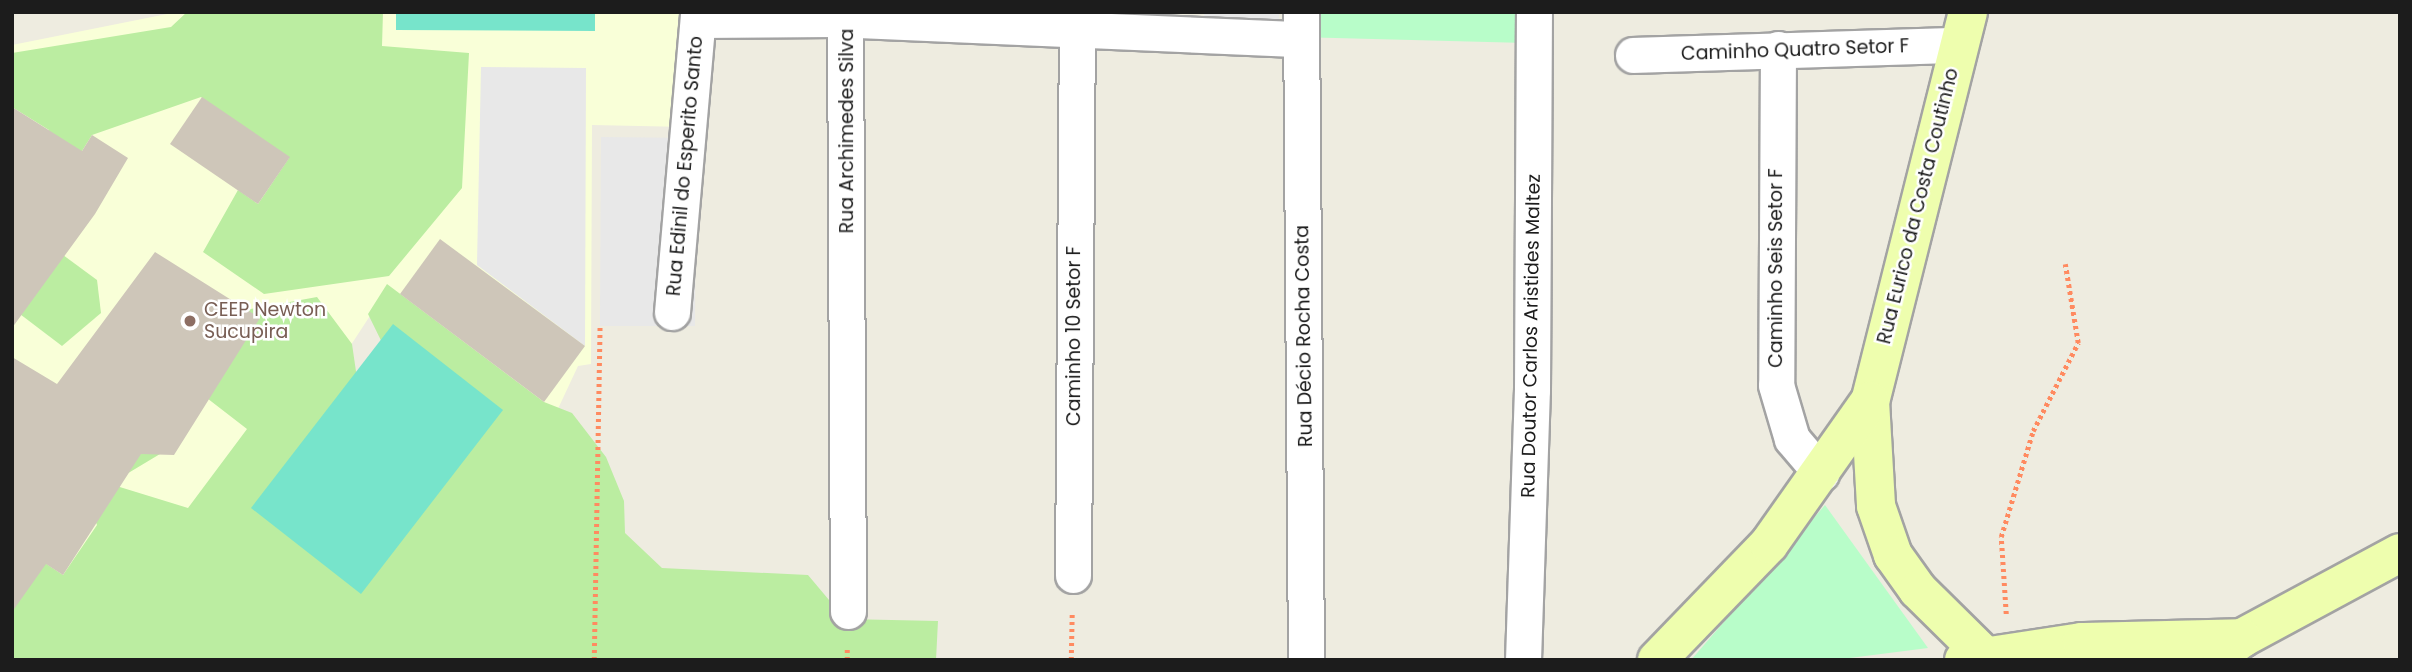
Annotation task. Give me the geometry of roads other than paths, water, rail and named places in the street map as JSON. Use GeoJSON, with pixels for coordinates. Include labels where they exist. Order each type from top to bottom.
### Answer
{"type":"FeatureCollection","features":[{"type":"Feature","properties":{"kind":"street","name":"Rua Doutor Carlos Aristides Maltez"},"geometry":{"type":"LineString","coordinates":[[1523,660],[1532,390],[1534,12]]}},
{"type":"Feature","properties":{"kind":"street","name":"Rua Edinil do Esperito Santo"},"geometry":{"type":"LineString","coordinates":[[672,312],[698,16],[838,17]]}},
{"type":"Feature","properties":{"kind":"street","name":"Rua Archimedes Silva"},"geometry":{"type":"LineString","coordinates":[[848,611],[838,17],[1301,26]]}},
{"type":"Feature","properties":{"kind":"street","name":"Caminho 10 Setor F"},"geometry":{"type":"LineString","coordinates":[[1073,575],[1076,22]]}},
{"type":"Feature","properties":{"kind":"street","name":"Rua Décio Rocha Costa"},"geometry":{"type":"LineString","coordinates":[[1301,26],[1306,660]]}},
{"type":"Feature","properties":{"kind":"street","name":"Caminho Quatro Setor F"},"geometry":{"type":"LineString","coordinates":[[1633,55],[1778,49],[1962,29]]}},
{"type":"Feature","properties":{"kind":"street","name":"Rua Eurico da Costa Coutinho"},"geometry":{"type":"LineString","coordinates":[[1962,29],[1870,401],[1875,506],[1894,555],[1918,590],[1991,656]]}},
{"type":"Feature","properties":{"kind":"street","name":"Caminho Seis Setor F"},"geometry":{"type":"LineString","coordinates":[[1778,49],[1776,385],[1792,439],[1821,473]]}},
{"type":"Feature","properties":{"kind":"street","name":"Rua Eurico da Costa Coutinho"},"geometry":{"type":"LineString","coordinates":[[1657,660],[1769,544],[1870,401]]}},
{"type":"Feature","properties":{"kind":"street"},"geometry":{"type":"LineString","coordinates":[[1991,656],[2082,642],[2228,649],[2400,553]]}},
{"type":"Feature","properties":{"kind":"place","name":"CEEP Newton Sucupira"},"geometry":{"type":"Point","coordinates":[190,321]}}]}
